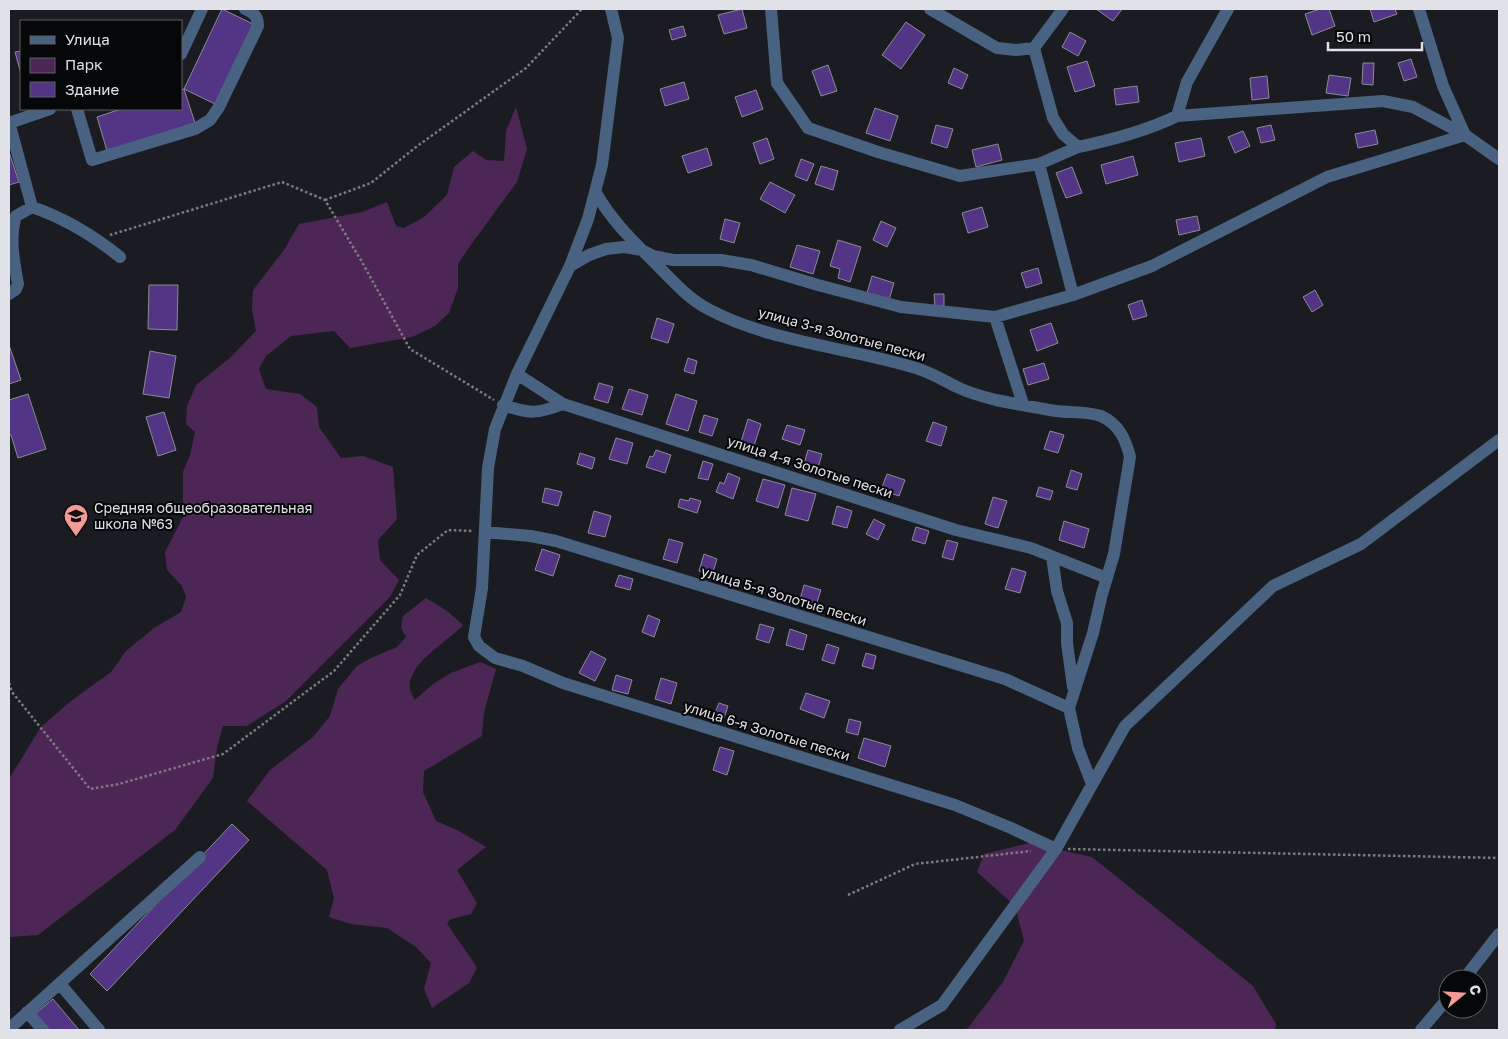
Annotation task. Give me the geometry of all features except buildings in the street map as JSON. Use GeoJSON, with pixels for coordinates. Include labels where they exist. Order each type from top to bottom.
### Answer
{"type":"FeatureCollection","features":[{"type":"Feature","properties":{"kind":"street"},"geometry":{"type":"LineString","coordinates":[[182,52],[202,9]]}},
{"type":"Feature","properties":{"kind":"street"},"geometry":{"type":"LineString","coordinates":[[77,110],[92,160],[195,129],[210,120],[219,107],[258,26],[258,19],[253,13],[245,9]]}},
{"type":"Feature","properties":{"kind":"street"},"geometry":{"type":"LineString","coordinates":[[485,532],[491,448],[495,429],[517,374],[570,266],[596,194],[602,165],[618,38],[611,9]]}},
{"type":"Feature","properties":{"kind":"street"},"geometry":{"type":"LineString","coordinates":[[771,9],[777,83],[808,128],[878,152],[960,176],[1039,164],[1078,147],[1112,140],[1177,116],[1383,101],[1413,107],[1464,135],[1499,159]]}},
{"type":"Feature","properties":{"kind":"street"},"geometry":{"type":"LineString","coordinates":[[930,9],[997,48],[1016,50],[1034,48],[1063,9]]}},
{"type":"Feature","properties":{"kind":"street"},"geometry":{"type":"LineString","coordinates":[[1177,116],[1186,82],[1228,9]]}},
{"type":"Feature","properties":{"kind":"street"},"geometry":{"type":"LineString","coordinates":[[1419,9],[1443,86],[1464,135]]}},
{"type":"Feature","properties":{"kind":"street"},"geometry":{"type":"LineString","coordinates":[[1034,48],[1053,118],[1063,134],[1078,147]]}},
{"type":"Feature","properties":{"kind":"street"},"geometry":{"type":"LineString","coordinates":[[32,206],[10,128],[48,110]]}},
{"type":"Feature","properties":{"kind":"street"},"geometry":{"type":"LineString","coordinates":[[570,266],[588,254],[624,247],[642,250],[653,256],[673,260],[721,260],[751,264],[818,285],[900,307],[995,317],[1072,295],[1152,266],[1327,177],[1464,135]]}},
{"type":"Feature","properties":{"kind":"street"},"geometry":{"type":"LineString","coordinates":[[1039,164],[1072,295]]}},
{"type":"Feature","properties":{"kind":"street","name":"улица 3-я Золотые пески"},"geometry":{"type":"LineString","coordinates":[[596,194],[613,220],[626,235],[677,286],[694,300],[723,317],[783,337],[852,351],[916,368],[973,393],[997,400],[1056,411],[1088,413],[1101,416],[1114,424],[1128,445],[1130,458],[1117,543],[1093,633],[1069,708]]}},
{"type":"Feature","properties":{"kind":"street"},"geometry":{"type":"LineString","coordinates":[[32,206],[50,213],[96,239],[120,258]]}},
{"type":"Feature","properties":{"kind":"street"},"geometry":{"type":"LineString","coordinates":[[9,294],[16,289],[18,284],[11,242],[12,228],[16,216],[32,206]]}},
{"type":"Feature","properties":{"kind":"street"},"geometry":{"type":"LineString","coordinates":[[995,317],[1023,404]]}},
{"type":"Feature","properties":{"kind":"street","name":"улица 4-я Золотые пески"},"geometry":{"type":"LineString","coordinates":[[517,374],[563,404],[956,530],[1018,545],[1107,578]]}},
{"type":"Feature","properties":{"kind":"street"},"geometry":{"type":"LineString","coordinates":[[503,406],[530,412],[544,412],[563,404]]}},
{"type":"Feature","properties":{"kind":"street"},"geometry":{"type":"LineString","coordinates":[[900,1030],[942,1006],[1056,848],[1125,726],[1273,586],[1361,544],[1499,440]]}},
{"type":"Feature","properties":{"kind":"street","name":"улица 6-я Золотые пески"},"geometry":{"type":"LineString","coordinates":[[485,532],[482,588],[474,637],[480,646],[494,658],[523,666],[563,683],[932,797],[1005,825],[1056,848]]}},
{"type":"Feature","properties":{"kind":"street","name":"улица 5-я Золотые пески"},"geometry":{"type":"LineString","coordinates":[[485,532],[531,536],[556,541],[1005,679],[1069,708]]}},
{"type":"Feature","properties":{"kind":"street"},"geometry":{"type":"LineString","coordinates":[[1052,557],[1057,591],[1067,623],[1067,643],[1074,692]]}},
{"type":"Feature","properties":{"kind":"street"},"geometry":{"type":"LineString","coordinates":[[1069,708],[1078,748],[1092,784]]}},
{"type":"Feature","properties":{"kind":"street"},"geometry":{"type":"LineString","coordinates":[[9,1029],[200,858]]}},
{"type":"Feature","properties":{"kind":"street"},"geometry":{"type":"LineString","coordinates":[[1472,969],[1499,934]]}},
{"type":"Feature","properties":{"kind":"street"},"geometry":{"type":"LineString","coordinates":[[60,984],[100,1030]]}},
{"type":"Feature","properties":{"kind":"street"},"geometry":{"type":"LineString","coordinates":[[1421,1030],[1438,1010]]}},
{"type":"Feature","properties":{"kind":"street"},"geometry":{"type":"LineString","coordinates":[[27,1012],[43,1030]]}},
{"type":"Feature","properties":{"kind":"path"},"geometry":{"type":"LineString","coordinates":[[325,200],[371,183],[526,68],[582,9]]}},
{"type":"Feature","properties":{"kind":"path"},"geometry":{"type":"LineString","coordinates":[[96,239],[282,182],[325,200],[410,349],[503,406]]}},
{"type":"Feature","properties":{"kind":"path"},"geometry":{"type":"LineString","coordinates":[[9,683],[12,692],[90,789],[119,784],[223,754],[334,671],[400,595],[417,555],[448,530],[485,532]]}},
{"type":"Feature","properties":{"kind":"path"},"geometry":{"type":"LineString","coordinates":[[848,895],[914,864],[1056,848],[1499,858]]}},
{"type":"Feature","properties":{"kind":"green space"},"geometry":{"type":"Polygon","coordinates":[[[516,107],[527,149],[517,182],[458,264],[458,288],[449,313],[435,326],[412,337],[350,348],[334,331],[291,336],[266,356],[259,369],[266,389],[300,394],[317,407],[319,427],[341,458],[363,456],[393,467],[397,519],[378,540],[380,560],[399,580],[390,597],[286,701],[247,726],[223,726],[217,747],[213,778],[175,830],[38,935],[9,937],[9,779],[41,727],[71,701],[111,672],[126,651],[154,628],[181,612],[186,597],[182,586],[167,570],[165,552],[183,517],[183,472],[190,455],[195,432],[186,424],[187,406],[196,385],[230,358],[256,331],[252,310],[253,290],[284,250],[299,224],[362,212],[387,202],[396,226],[404,228],[424,217],[447,195],[454,167],[473,151],[486,160],[504,161],[506,131],[516,107]]]}},
{"type":"Feature","properties":{"kind":"green space"},"geometry":{"type":"Polygon","coordinates":[[[426,598],[447,611],[463,625],[421,662],[415,671],[410,689],[415,700],[433,684],[451,673],[480,662],[496,669],[484,712],[482,736],[424,771],[423,792],[436,821],[459,831],[486,847],[457,870],[477,903],[471,914],[451,919],[447,923],[477,968],[469,983],[432,1008],[424,989],[431,963],[416,947],[387,928],[351,924],[329,917],[334,898],[327,870],[247,801],[270,770],[313,737],[330,716],[338,689],[357,666],[397,647],[406,637],[401,628],[403,616],[426,598]]]}},
{"type":"Feature","properties":{"kind":"green space"},"geometry":{"type":"Polygon","coordinates":[[[1029,843],[1092,857],[1253,986],[1276,1024],[1275,1030],[964,1030],[968,1028],[1003,982],[1024,941],[1015,906],[977,872],[984,854],[1029,843]]]}},
{"type":"Feature","properties":{"kind":"place","name":"Средняя общеобразовательная школа №63"},"geometry":{"type":"Point","coordinates":[76,537]}}]}
